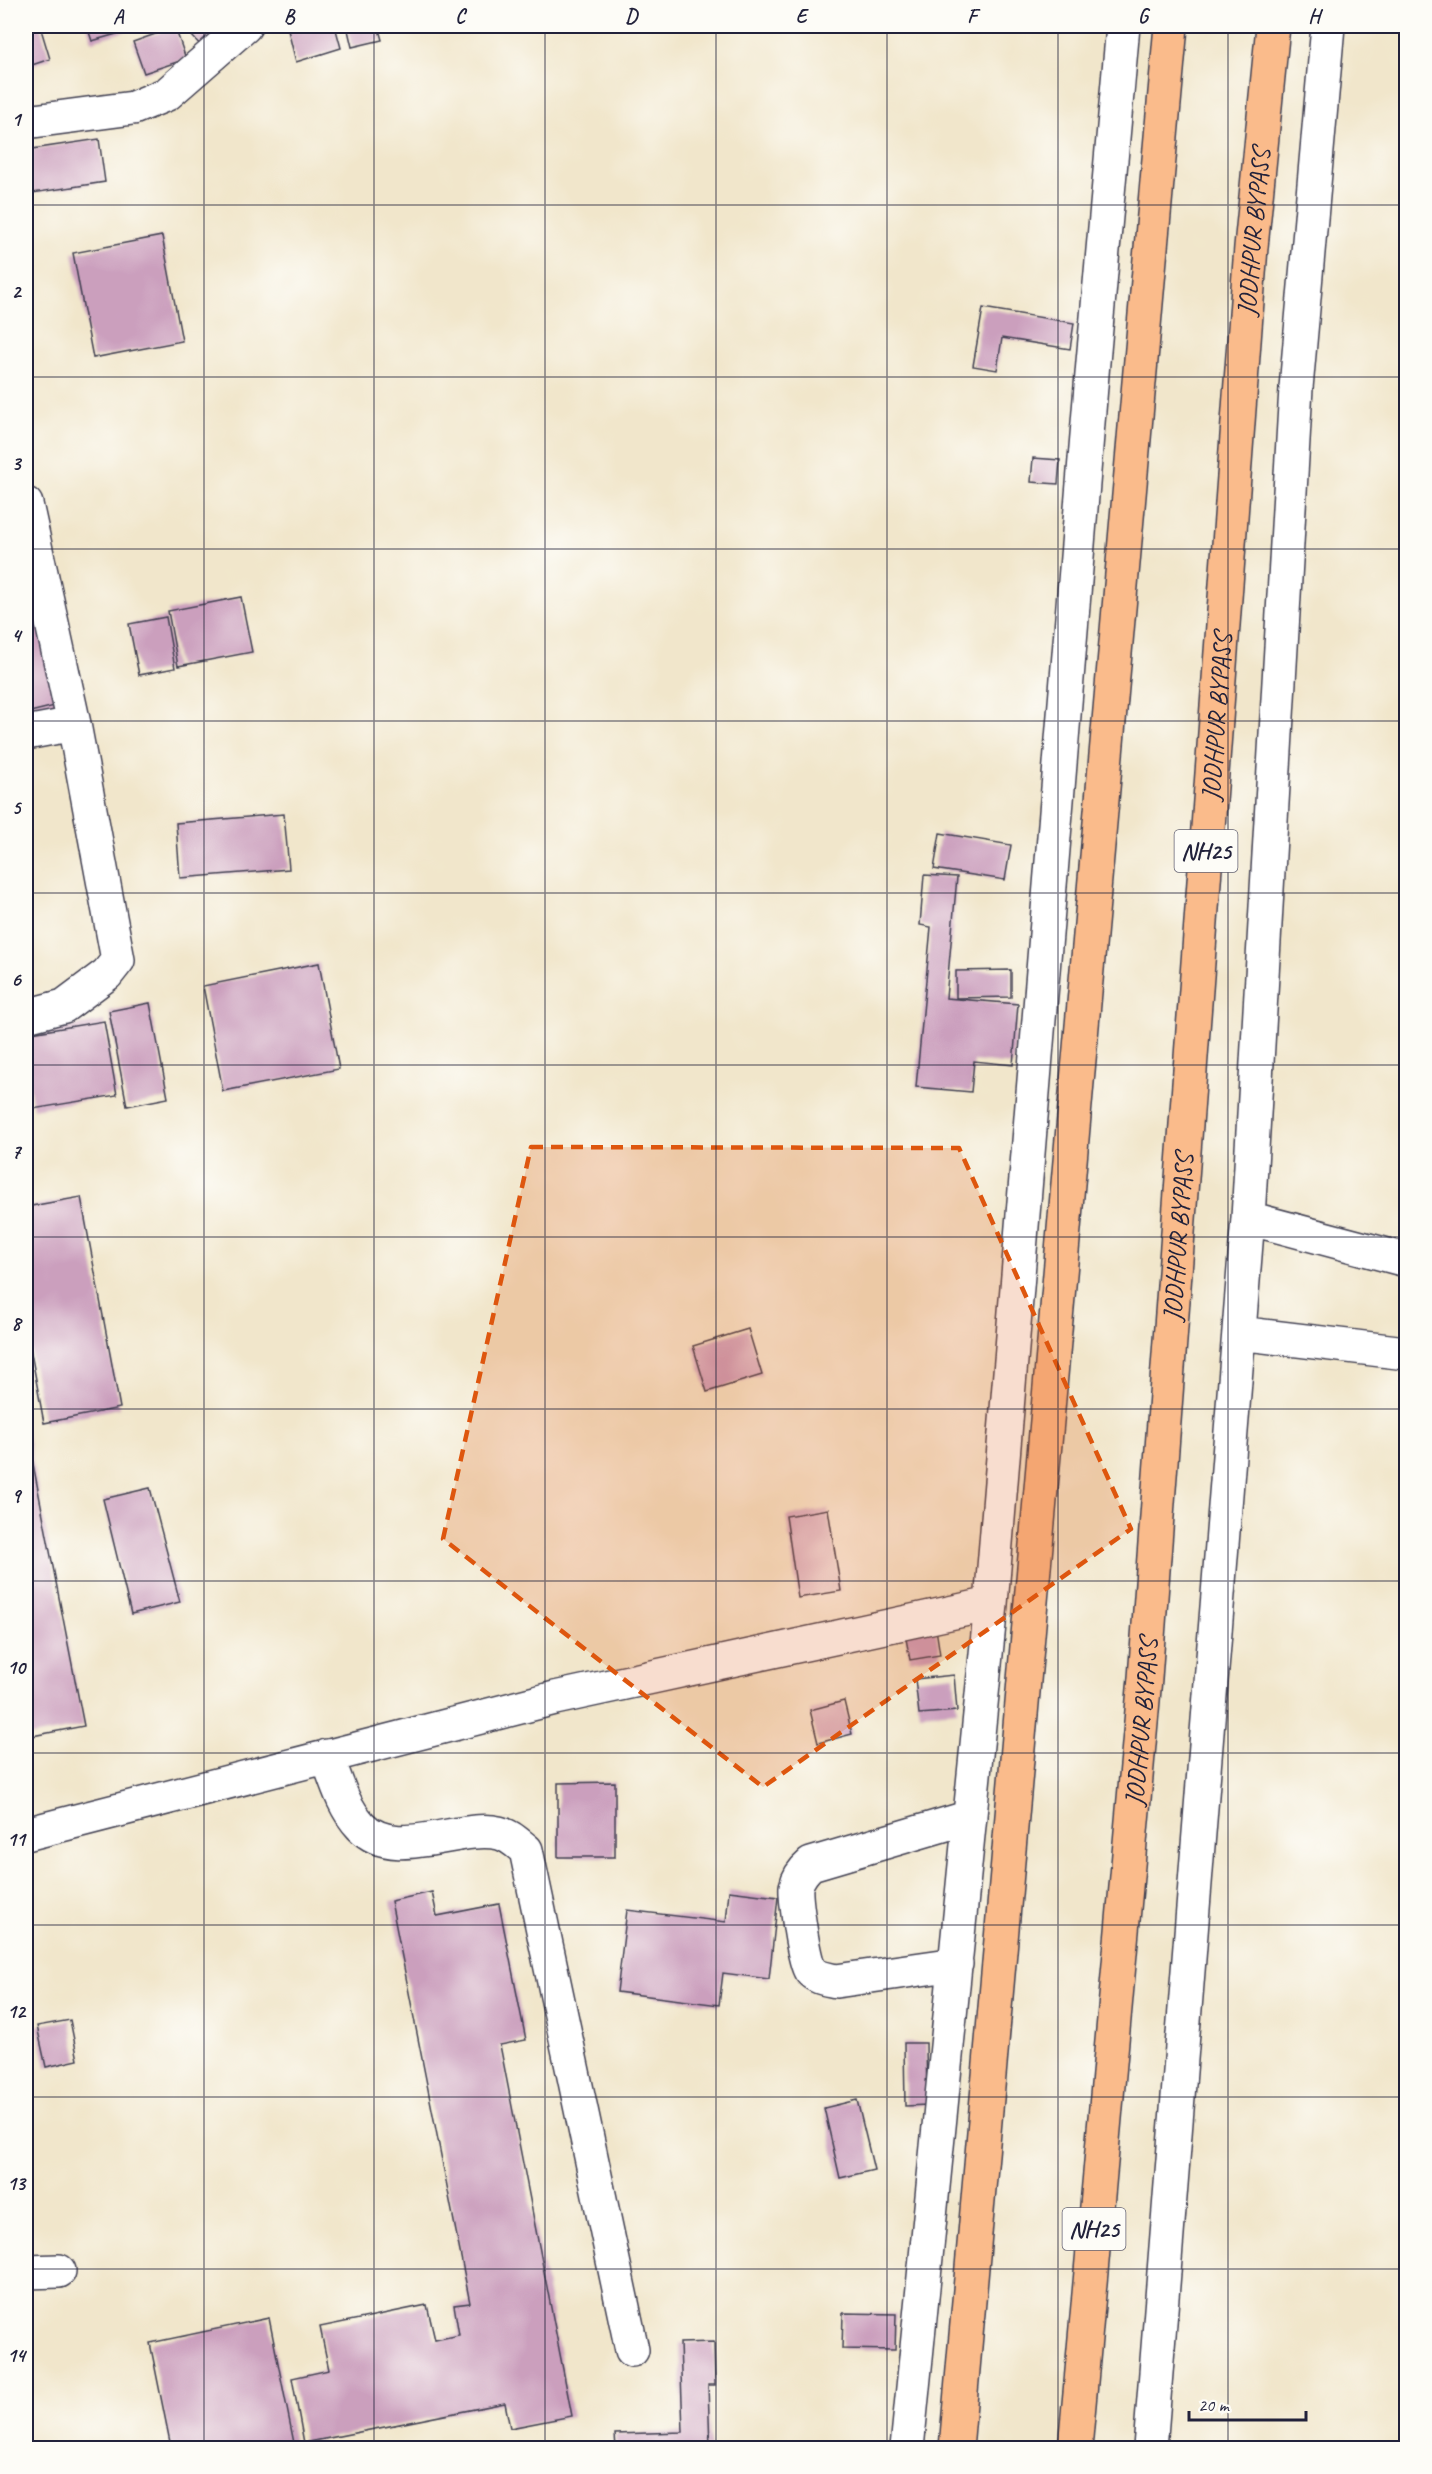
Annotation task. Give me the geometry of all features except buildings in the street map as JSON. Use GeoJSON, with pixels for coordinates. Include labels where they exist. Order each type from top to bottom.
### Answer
{"type":"FeatureCollection","features":[{"type":"Feature","properties":{"kind":"highway"},"geometry":{"type":"LineString","coordinates":[[956,2448],[1001,1989],[1131,462],[1171,26]]}},
{"type":"Feature","properties":{"kind":"highway","name":"JODHPUR BYPASS"},"geometry":{"type":"LineString","coordinates":[[1075,2448],[1145,1678],[1251,247],[1273,26]]}},
{"type":"Feature","properties":{"kind":"street"},"geometry":{"type":"LineString","coordinates":[[26,122],[133,108],[167,94],[245,26]]}},
{"type":"Feature","properties":{"kind":"street"},"geometry":{"type":"LineString","coordinates":[[907,2448],[991,1605],[1093,362],[1123,26]]}},
{"type":"Feature","properties":{"kind":"street"},"geometry":{"type":"LineString","coordinates":[[1150,2448],[1248,1218],[1296,388],[1328,26]]}},
{"type":"Feature","properties":{"kind":"street"},"geometry":{"type":"LineString","coordinates":[[26,504],[74,724],[118,960],[107,974],[64,1006],[26,1016]]}},
{"type":"Feature","properties":{"kind":"street"},"geometry":{"type":"LineString","coordinates":[[26,733],[74,724]]}},
{"type":"Feature","properties":{"kind":"street"},"geometry":{"type":"LineString","coordinates":[[1248,1218],[1407,1260]]}},
{"type":"Feature","properties":{"kind":"street"},"geometry":{"type":"LineString","coordinates":[[1239,1333],[1407,1353]]}},
{"type":"Feature","properties":{"kind":"street"},"geometry":{"type":"LineString","coordinates":[[26,1834],[555,1698],[991,1605]]}},
{"type":"Feature","properties":{"kind":"street"},"geometry":{"type":"LineString","coordinates":[[327,1756],[341,1795],[361,1827],[380,1839],[411,1842],[480,1832],[499,1833],[511,1838],[525,1850],[632,2350]]}},
{"type":"Feature","properties":{"kind":"street"},"geometry":{"type":"LineString","coordinates":[[956,1964],[836,1981],[822,1978],[810,1970],[804,1952],[796,1887],[801,1872],[811,1864],[970,1817]]}},
{"type":"Feature","properties":{"kind":"street"},"geometry":{"type":"LineString","coordinates":[[26,2272],[59,2271]]}},
{"type":"Feature","properties":{"kind":"highlighted area"},"geometry":{"type":"Polygon","coordinates":[[[531,1147],[959,1148],[1131,1529],[763,1787],[443,1539],[531,1147]]]}}]}
